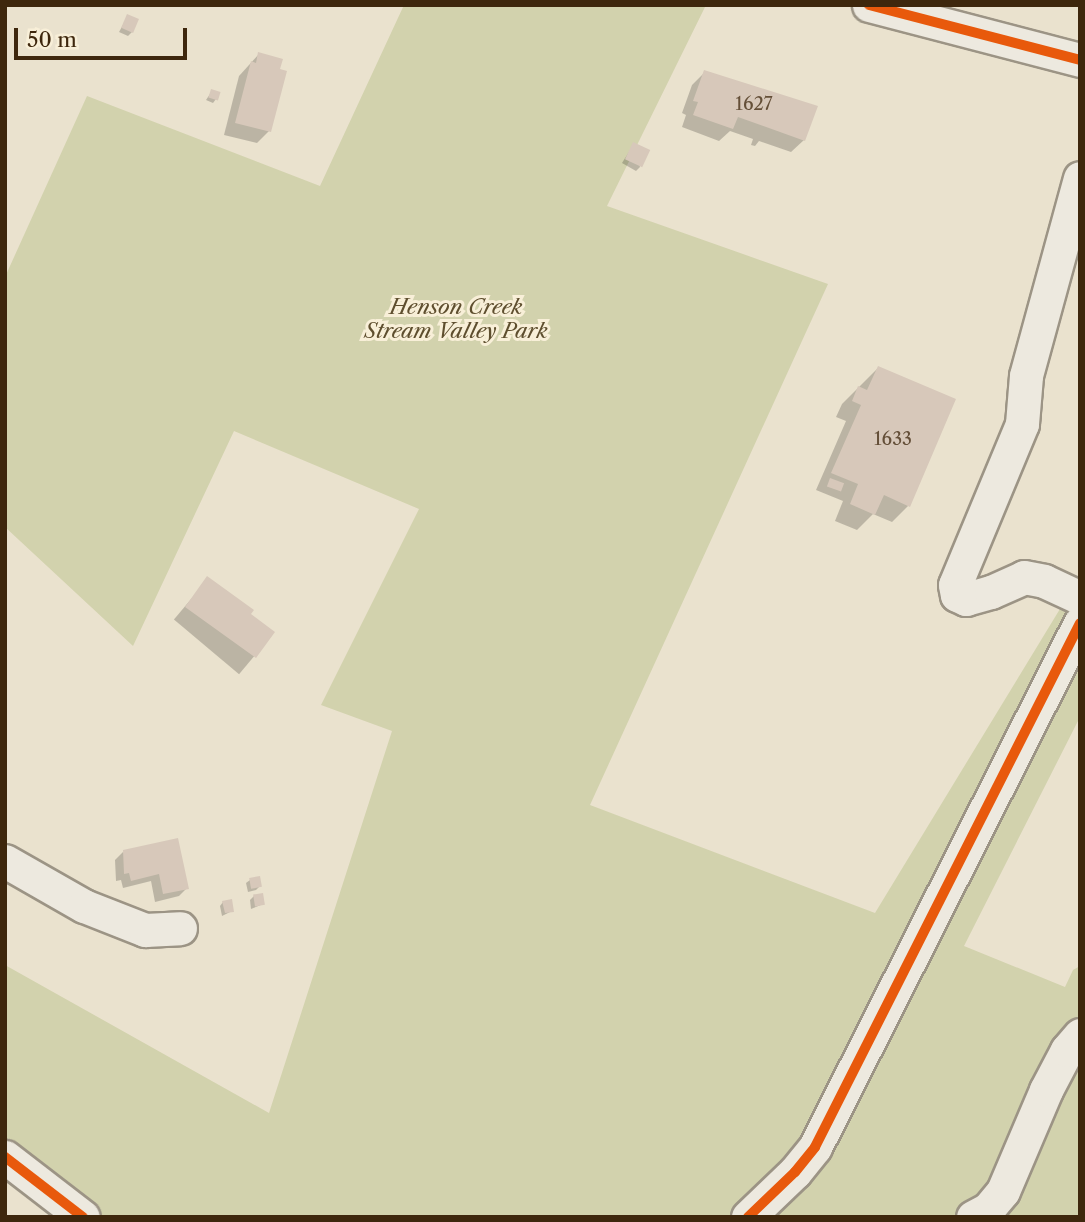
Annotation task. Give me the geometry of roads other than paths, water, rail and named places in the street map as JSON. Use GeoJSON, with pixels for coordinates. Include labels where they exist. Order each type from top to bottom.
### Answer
{"type":"FeatureCollection","features":[{"type":"Feature","properties":{"kind":"street"},"geometry":{"type":"LineString","coordinates":[[869,5],[1080,60]]}},
{"type":"Feature","properties":{"kind":"street"},"geometry":{"type":"LineString","coordinates":[[1080,178],[1026,376],[1022,424],[955,585],[957,595],[966,599],[991,592],[1024,577],[1044,581],[1080,598]]}},
{"type":"Feature","properties":{"kind":"street"},"geometry":{"type":"LineString","coordinates":[[748,1217],[795,1172],[815,1147],[1080,623]]}},
{"type":"Feature","properties":{"kind":"street"},"geometry":{"type":"LineString","coordinates":[[5,860],[84,906],[145,930],[180,928]]}},
{"type":"Feature","properties":{"kind":"street"},"geometry":{"type":"LineString","coordinates":[[973,1217],[988,1209],[1003,1191],[1046,1090],[1067,1049],[1080,1035]]}},
{"type":"Feature","properties":{"kind":"street"},"geometry":{"type":"LineString","coordinates":[[5,1157],[83,1217]]}},
{"type":"Feature","properties":{"kind":"park label","name":"Henson Creek Stream Valley Park"},"geometry":{"type":"Point","coordinates":[456,319]}}]}
